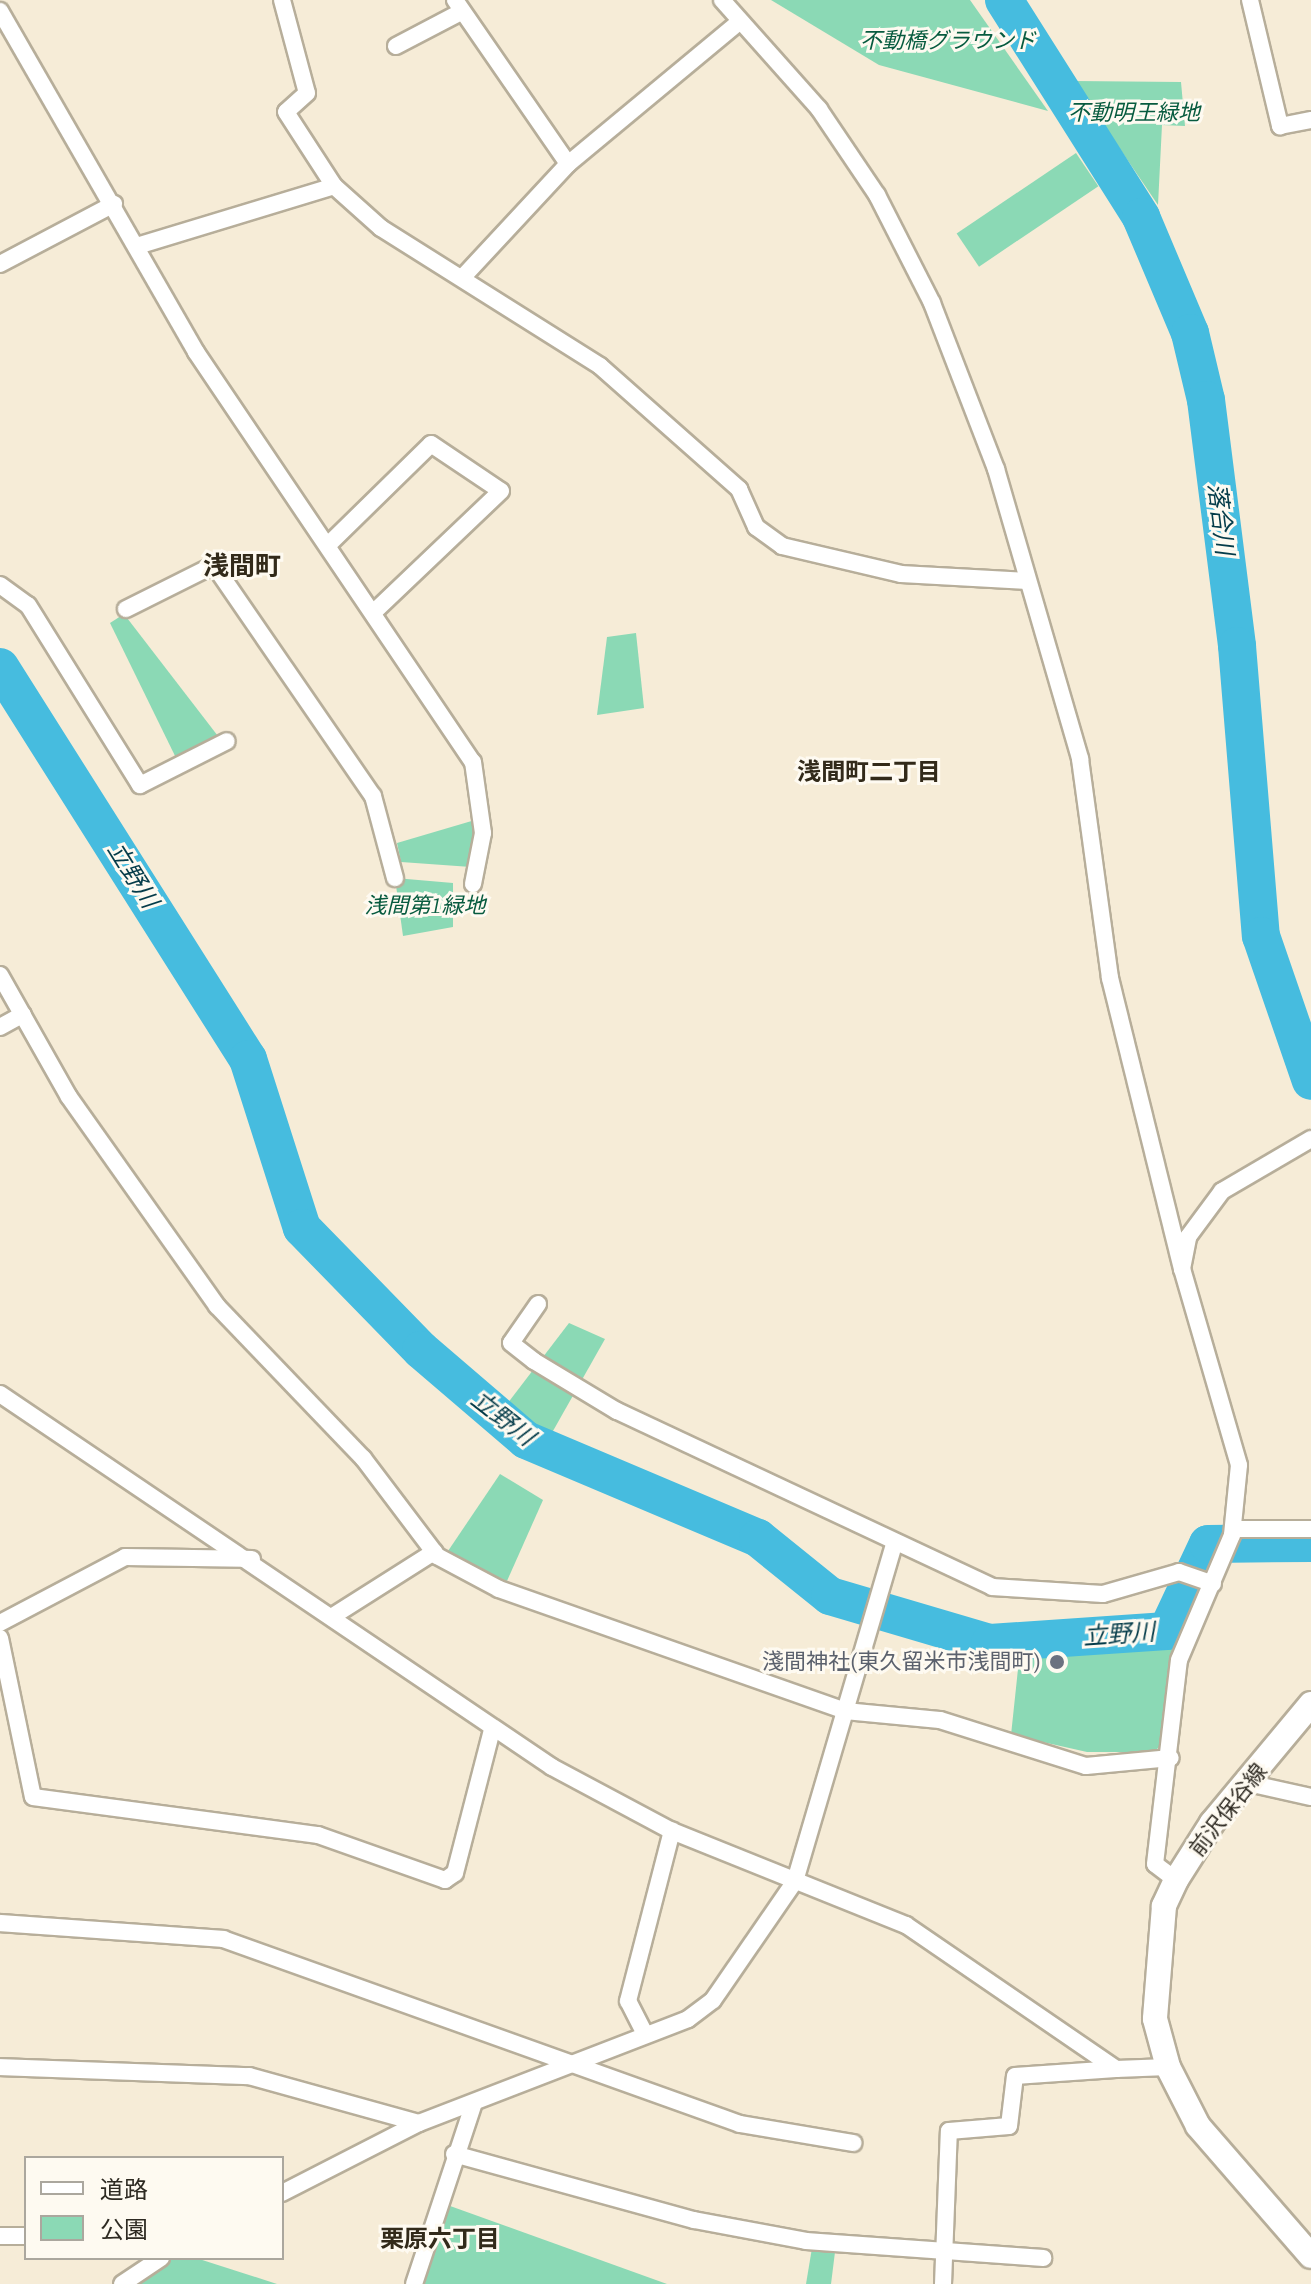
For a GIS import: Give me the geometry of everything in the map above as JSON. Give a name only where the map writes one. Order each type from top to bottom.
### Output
[{"type":"main road","name":"前沢保谷線","points":[[1311,1704],[1176,1880],[1164,1906],[1157,1963],[1155,2019],[1168,2067],[1198,2126],[1311,2256]]},
{"type":"street","points":[[282,0],[307,93],[286,112],[334,186],[381,228],[600,366],[739,489],[756,527],[782,546],[901,574],[1028,581]]},
{"type":"street","points":[[722,0],[819,109],[877,195],[943,332],[996,469],[1080,759],[1089,866],[1110,978],[1182,1269],[1233,1434],[1233,1532],[1223,1564],[1207,1581],[1179,1660],[1171,1758],[1155,1864],[1176,1880]]},
{"type":"street","points":[[1250,0],[1280,126],[1311,120]]},
{"type":"street","points":[[396,46],[458,6],[568,164]]},
{"type":"street","points":[[0,11],[114,204],[196,352],[375,611],[473,762],[483,833],[473,884]]},
{"type":"street","points":[[462,278],[568,164],[739,22]]},
{"type":"street","points":[[137,246],[334,186]]},
{"type":"street","points":[[0,264],[114,204]]},
{"type":"street","points":[[328,545],[431,444],[501,491],[375,611]]},
{"type":"street","points":[[126,609],[214,565],[373,796],[395,878]]},
{"type":"street","points":[[0,585],[28,605],[140,785],[227,741]]},
{"type":"street","points":[[0,975],[69,1097],[217,1306],[363,1458],[434,1552],[499,1589],[845,1711],[940,1720],[1086,1766],[1171,1758]]},
{"type":"street","points":[[0,1027],[23,1014]]},
{"type":"street","points":[[1182,1269],[1188,1237],[1222,1191],[1304,1142]]},
{"type":"street","points":[[538,1304],[511,1343],[534,1361],[617,1411],[894,1544],[1012,1593],[1103,1594],[1179,1572],[1207,1581]]},
{"type":"street","points":[[0,1394],[254,1559],[492,1730],[672,1831],[906,1925],[964,1959],[1116,2069]]},
{"type":"street","points":[[1233,1532],[1311,1529]]},
{"type":"street","points":[[284,2192],[419,2123],[688,2019],[713,2000],[795,1881],[868,1621],[894,1544]]},
{"type":"street","points":[[333,1616],[434,1552]]},
{"type":"street","points":[[0,1623],[125,1557],[254,1559]]},
{"type":"street","points":[[0,1638],[33,1797],[318,1835],[445,1880],[455,1873],[492,1730]]},
{"type":"street","points":[[1248,1783],[1311,1797]]},
{"type":"street","points":[[645,2034],[628,2001],[672,1831]]},
{"type":"street","points":[[0,1923],[223,1939],[565,2064],[740,2124],[853,2143]]},
{"type":"street","points":[[0,2067],[249,2076],[419,2123]]},
{"type":"street","points":[[943,2284],[947,2253],[949,2131],[1009,2126],[1015,2076],[1168,2067]]},
{"type":"street","points":[[414,2284],[454,2154],[474,2103]]},
{"type":"street","points":[[454,2154],[694,2220],[806,2241],[1043,2258]]},
{"type":"street","points":[[0,2236],[24,2236]]},
{"type":"street","points":[[122,2284],[158,2260]]},
{"type":"green space","name":"不動橋グラウンド","points":[[771,0],[970,0],[1048,111],[879,65]]},
{"type":"green space","name":"不動明王緑地","points":[[1074,81],[1181,82],[1185,126],[1162,125],[1158,205]]},
{"type":"green space","points":[[1076,153],[1098,186],[979,267],[957,234]]},
{"type":"green space","points":[[124,614],[221,740],[178,762],[110,623]]},
{"type":"green space","points":[[636,633],[644,708],[597,715],[607,637]]},
{"type":"green space","points":[[475,820],[471,867],[401,862],[397,843]]},
{"type":"green space","name":"浅間第1緑地","points":[[395,878],[453,883],[453,927],[403,936]]},
{"type":"green space","points":[[569,1323],[605,1339],[549,1438],[504,1408]]},
{"type":"green space","points":[[500,1474],[543,1500],[507,1581],[446,1554]]},
{"type":"green space","points":[[1180,1636],[1166,1687],[1163,1743],[1154,1752],[1087,1752],[1011,1735],[1020,1650]]},
{"type":"green space","points":[[439,2202],[667,2284],[414,2284]]},
{"type":"green space","points":[[813,2242],[836,2244],[831,2284],[806,2284]]},
{"type":"green space","points":[[158,2260],[202,2260],[277,2284],[122,2284]]},
{"type":"waterway","name":"落合川","points":[[1004,0],[1141,217],[1190,333],[1206,400],[1237,646],[1261,936],[1311,1081]]},
{"type":"waterway","name":"立野川","points":[[0,667],[248,1059],[302,1228],[421,1350],[526,1440],[758,1538],[830,1596],[990,1643],[1167,1631],[1208,1544],[1311,1543]]},
{"type":"place","name":"淺間神社(東久留米市浅間町)","points":[[1057,1662]]},
{"type":"district","name":"浅間町","points":[[242,567]]},
{"type":"district","name":"浅間町二丁目","points":[[869,772]]},
{"type":"district","name":"栗原六丁目","points":[[440,2239]]}]
